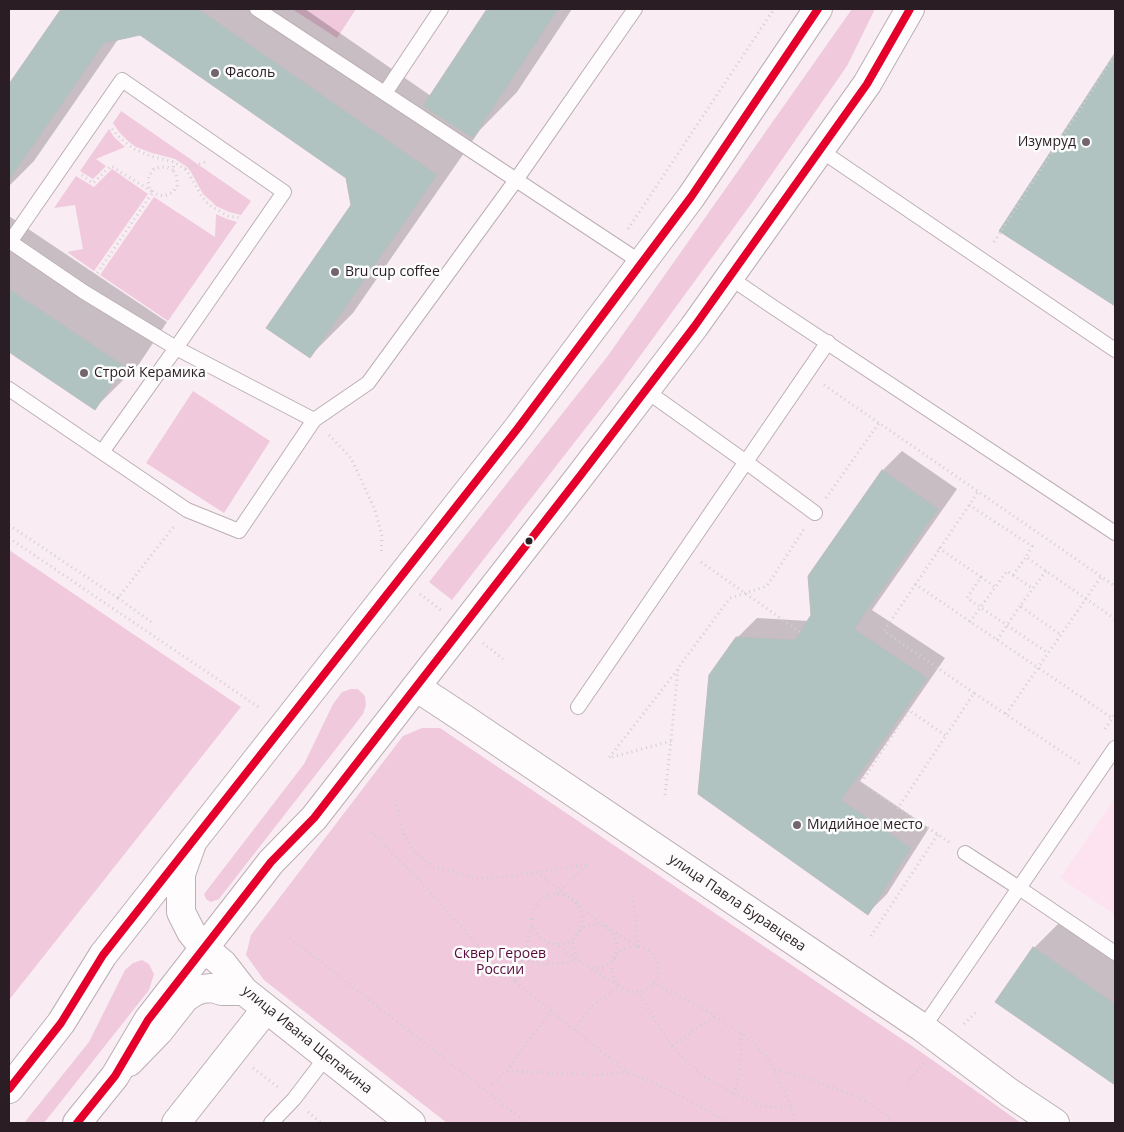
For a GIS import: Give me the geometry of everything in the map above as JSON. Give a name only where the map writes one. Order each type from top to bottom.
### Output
[{"type":"main road","points":[[9,1089],[61,1023],[103,955],[512,436],[691,197],[818,9]]},
{"type":"main road","points":[[115,1076],[148,1020],[271,862],[314,818],[694,327],[867,84],[910,9]]},
{"type":"main road","name":"улица Павла Буравцева","points":[[416,687],[923,1028],[1010,1093],[1055,1123]]},
{"type":"main road","name":"улица Ивана Щепакина","points":[[193,842],[181,874],[181,912],[191,932],[204,948],[222,964],[244,992],[411,1123]]},
{"type":"main road","points":[[77,1123],[115,1076],[159,1031],[185,998],[202,989],[212,988],[244,992]]},
{"type":"main road","points":[[176,1123],[266,1009]]},
{"type":"lane","points":[[257,9],[642,262]]},
{"type":"lane","points":[[385,93],[441,9]]},
{"type":"lane","points":[[9,389],[187,510],[239,531],[314,420],[368,384],[516,180],[628,11]]},
{"type":"lane","points":[[102,452],[176,348],[284,192],[122,80],[9,241],[84,292],[176,348],[314,420]]},
{"type":"lane","points":[[820,150],[1115,350]]},
{"type":"lane","points":[[729,277],[1115,533]]},
{"type":"lane","points":[[578,707],[828,342]]},
{"type":"lane","points":[[645,390],[815,513]]},
{"type":"lane","points":[[923,1028],[1115,748]]},
{"type":"lane","points":[[965,853],[1115,953]]},
{"type":"lane","points":[[270,1123],[294,1099],[326,1057]]},
{"type":"path","points":[[617,246],[774,9]]},
{"type":"path","points":[[994,242],[1115,55]]},
{"type":"path","points":[[102,108],[116,135],[142,154],[174,162],[185,169],[200,195],[214,209],[228,216],[238,218],[252,218],[270,213]]},
{"type":"path","points":[[173,170],[174,162]]},
{"type":"path","points":[[64,164],[94,183],[111,166],[153,192],[158,195],[164,196],[174,191],[177,186],[178,180],[173,170],[167,167],[154,169],[148,180],[149,187],[153,192]]},
{"type":"path","points":[[84,292],[153,192]]},
{"type":"path","points":[[807,373],[1115,586]]},
{"type":"path","points":[[314,420],[351,458],[375,510],[382,536],[381,554]]},
{"type":"path","points":[[671,742],[609,758],[730,598],[767,586],[815,513],[879,423]]},
{"type":"path","points":[[978,492],[884,631],[1097,775]]},
{"type":"path","points":[[969,504],[1032,546],[1012,575]]},
{"type":"path","points":[[118,598],[187,510]]},
{"type":"path","points":[[9,525],[154,624]]},
{"type":"path","points":[[9,538],[260,708]]},
{"type":"path","points":[[377,560],[387,546]]},
{"type":"path","points":[[939,548],[995,587]]},
{"type":"path","points":[[685,551],[800,632]]},
{"type":"path","points":[[1026,557],[1115,619]]},
{"type":"path","points":[[970,622],[1007,571],[1033,589]]},
{"type":"path","points":[[997,640],[1046,571]]},
{"type":"path","points":[[981,577],[967,598],[1048,653]]},
{"type":"path","points":[[1006,714],[1101,577]]},
{"type":"path","points":[[915,584],[1112,718]]},
{"type":"path","points":[[1020,606],[1061,635]]},
{"type":"path","points":[[665,796],[678,668]]},
{"type":"path","points":[[898,808],[974,693]]},
{"type":"path","points":[[946,736],[909,710],[861,783],[965,853]]},
{"type":"path","points":[[395,800],[404,835],[413,850],[433,866],[478,878],[504,877],[588,864],[556,894]]},
{"type":"path","points":[[371,832],[515,982],[627,1072],[657,1084],[729,1123]]},
{"type":"path","points":[[871,936],[938,834]]},
{"type":"path","points":[[537,872],[614,935],[618,945],[612,964],[612,972],[614,979],[619,985]]},
{"type":"path","points":[[555,944],[563,943],[570,939],[577,934],[585,926],[596,924],[606,927],[647,950],[654,956],[657,964],[657,974],[653,983],[646,989],[627,990],[587,966],[555,944],[539,936],[534,929],[533,912],[537,904],[546,896],[556,894],[567,896],[576,903],[581,912],[582,924],[577,934],[573,943],[577,959]]},
{"type":"path","points":[[633,896],[638,946]]},
{"type":"path","points":[[515,982],[533,923]]},
{"type":"path","points":[[290,938],[527,1123]]},
{"type":"path","points":[[587,966],[603,967],[621,950],[629,946],[638,946]]},
{"type":"path","points":[[523,953],[524,960],[543,964],[567,963],[577,959]]},
{"type":"path","points":[[653,983],[709,1012],[747,1037],[767,1057],[791,1106],[795,1123]]},
{"type":"path","points":[[575,1030],[589,1008],[610,994],[619,985]]},
{"type":"path","points":[[636,991],[672,1046],[701,1075],[734,1094],[763,1107],[791,1106]]},
{"type":"path","points":[[960,1028],[978,1010]]},
{"type":"path","points":[[492,1084],[507,1071],[552,1011]]},
{"type":"path","points":[[672,1046],[715,1016]]},
{"type":"path","points":[[734,1094],[741,1066],[741,1033]]},
{"type":"path","points":[[906,1083],[927,1059]]},
{"type":"path","points":[[250,1066],[281,1089]]},
{"type":"path","points":[[774,1070],[804,1077],[858,1097],[882,1112],[894,1123]]},
{"type":"path","points":[[507,1071],[599,1074],[627,1072]]},
{"type":"path","points":[[302,1106],[321,1123]]},
{"type":"shaded area","points":[[1115,798],[1115,915],[1060,878]]},
{"type":"green space","points":[[292,9],[356,9],[337,38]]},
{"type":"green space","points":[[852,9],[875,9],[847,66],[751,204],[616,389],[452,600],[429,582],[607,357]]},
{"type":"green space","points":[[121,111],[251,201],[241,215],[216,206],[203,194],[187,167],[175,159],[152,153],[129,142],[113,123]]},
{"type":"green space","points":[[109,129],[114,137],[125,147],[96,159],[106,166],[93,179],[80,171]]},
{"type":"green space","points":[[112,169],[148,194],[94,271],[67,252],[83,249],[75,205],[54,208],[76,176],[94,187]]},
{"type":"green space","points":[[154,197],[215,237],[216,214],[237,222],[168,321],[100,275]]},
{"type":"green space","points":[[193,391],[270,441],[224,513],[146,463]]},
{"type":"green space","points":[[9,550],[241,707],[9,1000]]},
{"type":"green space","points":[[358,689],[365,696],[366,705],[363,714],[219,899],[211,902],[206,899],[204,894],[304,764],[333,704],[342,692]]},
{"type":"green space","name":"Сквер Героев России","points":[[422,728],[440,728],[921,1052],[1021,1123],[447,1123],[264,980],[246,955],[251,935],[403,736]]},
{"type":"green space","points":[[142,960],[149,964],[154,974],[149,990],[44,1123],[24,1123],[89,1042],[125,970],[133,963]]},
{"type":"building","points":[[61,9],[198,9],[437,175],[310,358],[266,328],[351,205],[346,178],[140,35],[104,43],[9,180],[9,84]]},
{"type":"building","points":[[487,9],[558,9],[473,138],[423,106]]},
{"type":"building","name":"Изумруд","points":[[1115,53],[1115,306],[999,231]]},
{"type":"building","points":[[9,289],[124,366],[95,410],[9,352]]},
{"type":"building","points":[[882,470],[938,509],[854,629],[927,678],[841,800],[911,848],[868,915],[698,794],[709,675],[736,637],[795,640],[811,615],[808,576]]},
{"type":"building","points":[[1033,947],[1115,1004],[1115,1085],[995,1002]]},
{"type":"transit line","points":[[9,1089],[61,1023],[103,955],[518,428],[691,197],[818,9]]},
{"type":"transit line","points":[[77,1123],[115,1076],[148,1020],[271,862],[314,818],[694,327],[867,84],[910,9]]},
{"type":"place","name":"Фасоль","points":[[215,73]]},
{"type":"place","name":"Изумруд","points":[[1086,142]]},
{"type":"place","name":"Bru cup coffee","points":[[335,272]]},
{"type":"place","name":"Строй Керамика","points":[[84,373]]},
{"type":"place","name":"Мидийное место","points":[[797,825]]}]
